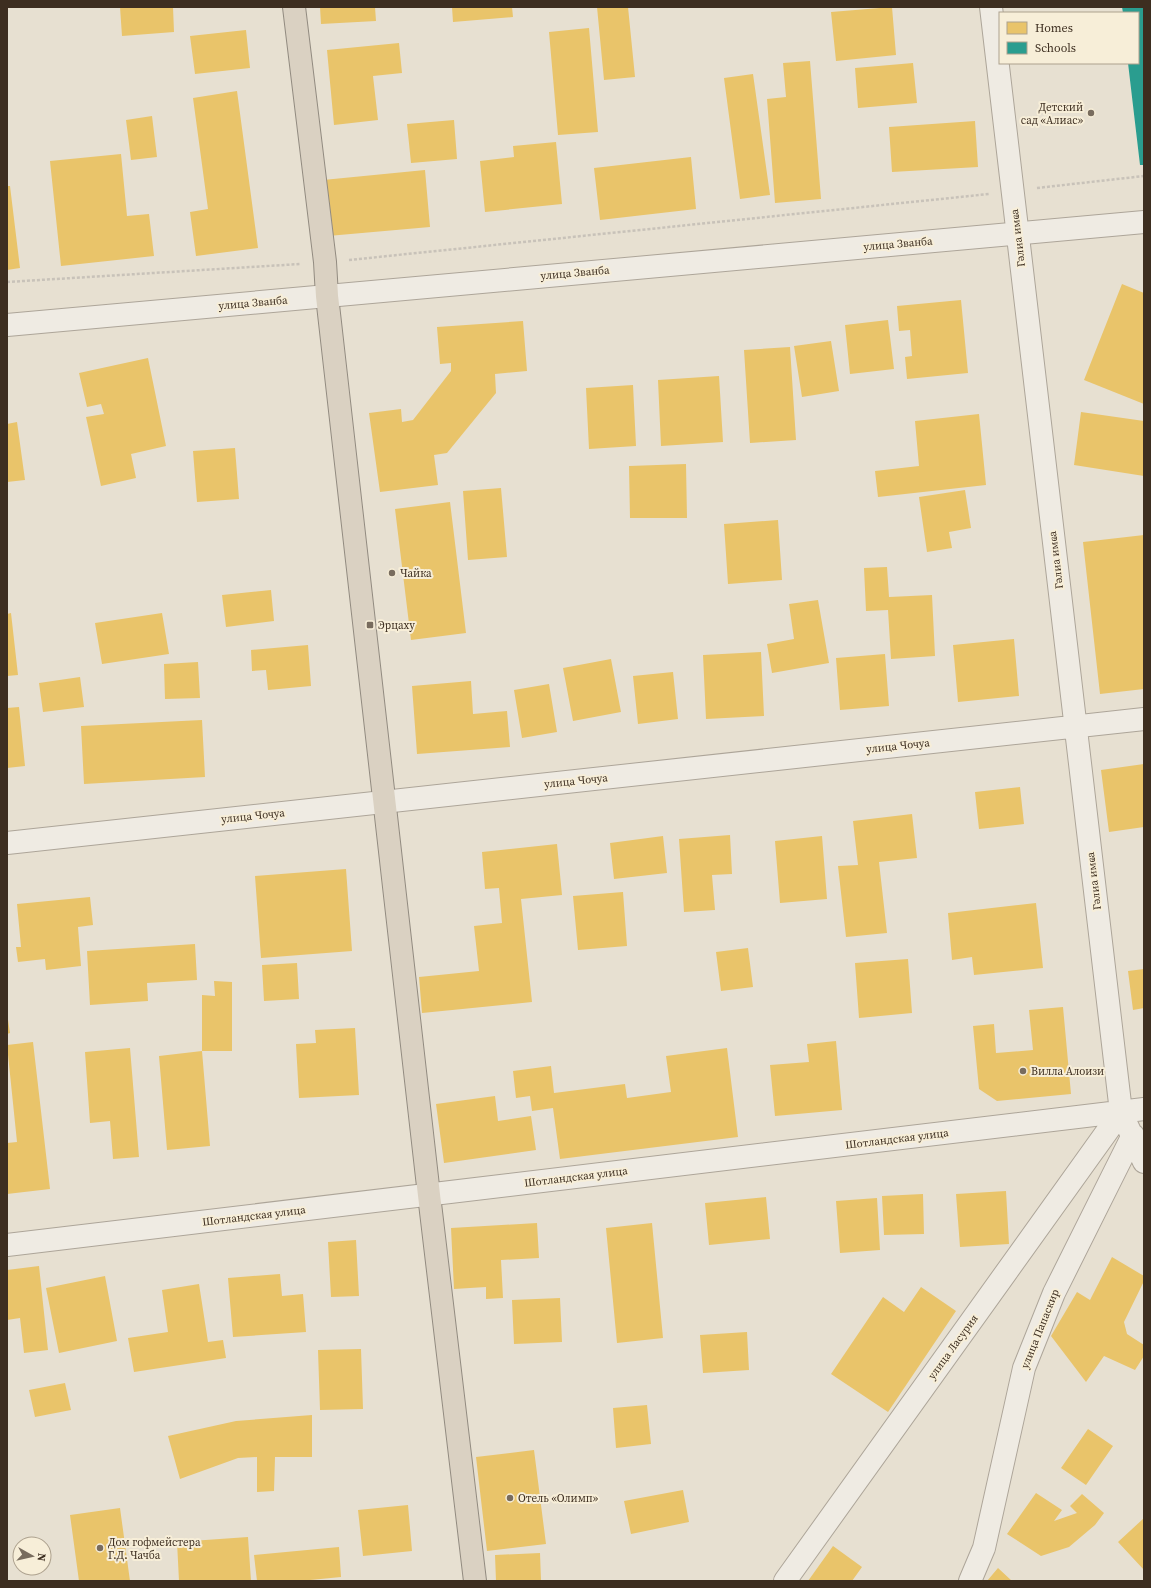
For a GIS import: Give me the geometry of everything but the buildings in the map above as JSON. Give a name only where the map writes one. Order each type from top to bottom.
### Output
[{"type":"highway","points":[[294,7],[325,262],[327,296],[384,802],[475,1581]]},
{"type":"street","name":"Гәлиа имҩа","points":[[990,7],[1121,1112],[1144,1162]]},
{"type":"street","name":"улица Званба","points":[[7,325],[1144,222]]},
{"type":"street","name":"улица Чочуа","points":[[7,843],[1144,719]]},
{"type":"street","name":"Шотландская улица","points":[[7,1245],[1144,1110]]},
{"type":"street","name":"улица Ласурия","points":[[785,1581],[1121,1112]]},
{"type":"street","name":"улица Папаскир","points":[[970,1581],[984,1548],[1024,1368],[1054,1293],[1132,1135]]},
{"type":"path","points":[[7,282],[325,262],[1144,176]]},
{"type":"place","name":"Детский сад «Алиас»","points":[[1091,113]]},
{"type":"place","name":"Чайка","points":[[392,573]]},
{"type":"place","name":"Эрцаху","points":[[370,625]]},
{"type":"place","name":"Вилла Алоизи","points":[[1023,1071]]},
{"type":"place","name":"Отель «Олимп»","points":[[510,1498]]},
{"type":"place","name":"Дом гофмейстера Г.Д. Чачба","points":[[100,1548]]}]
